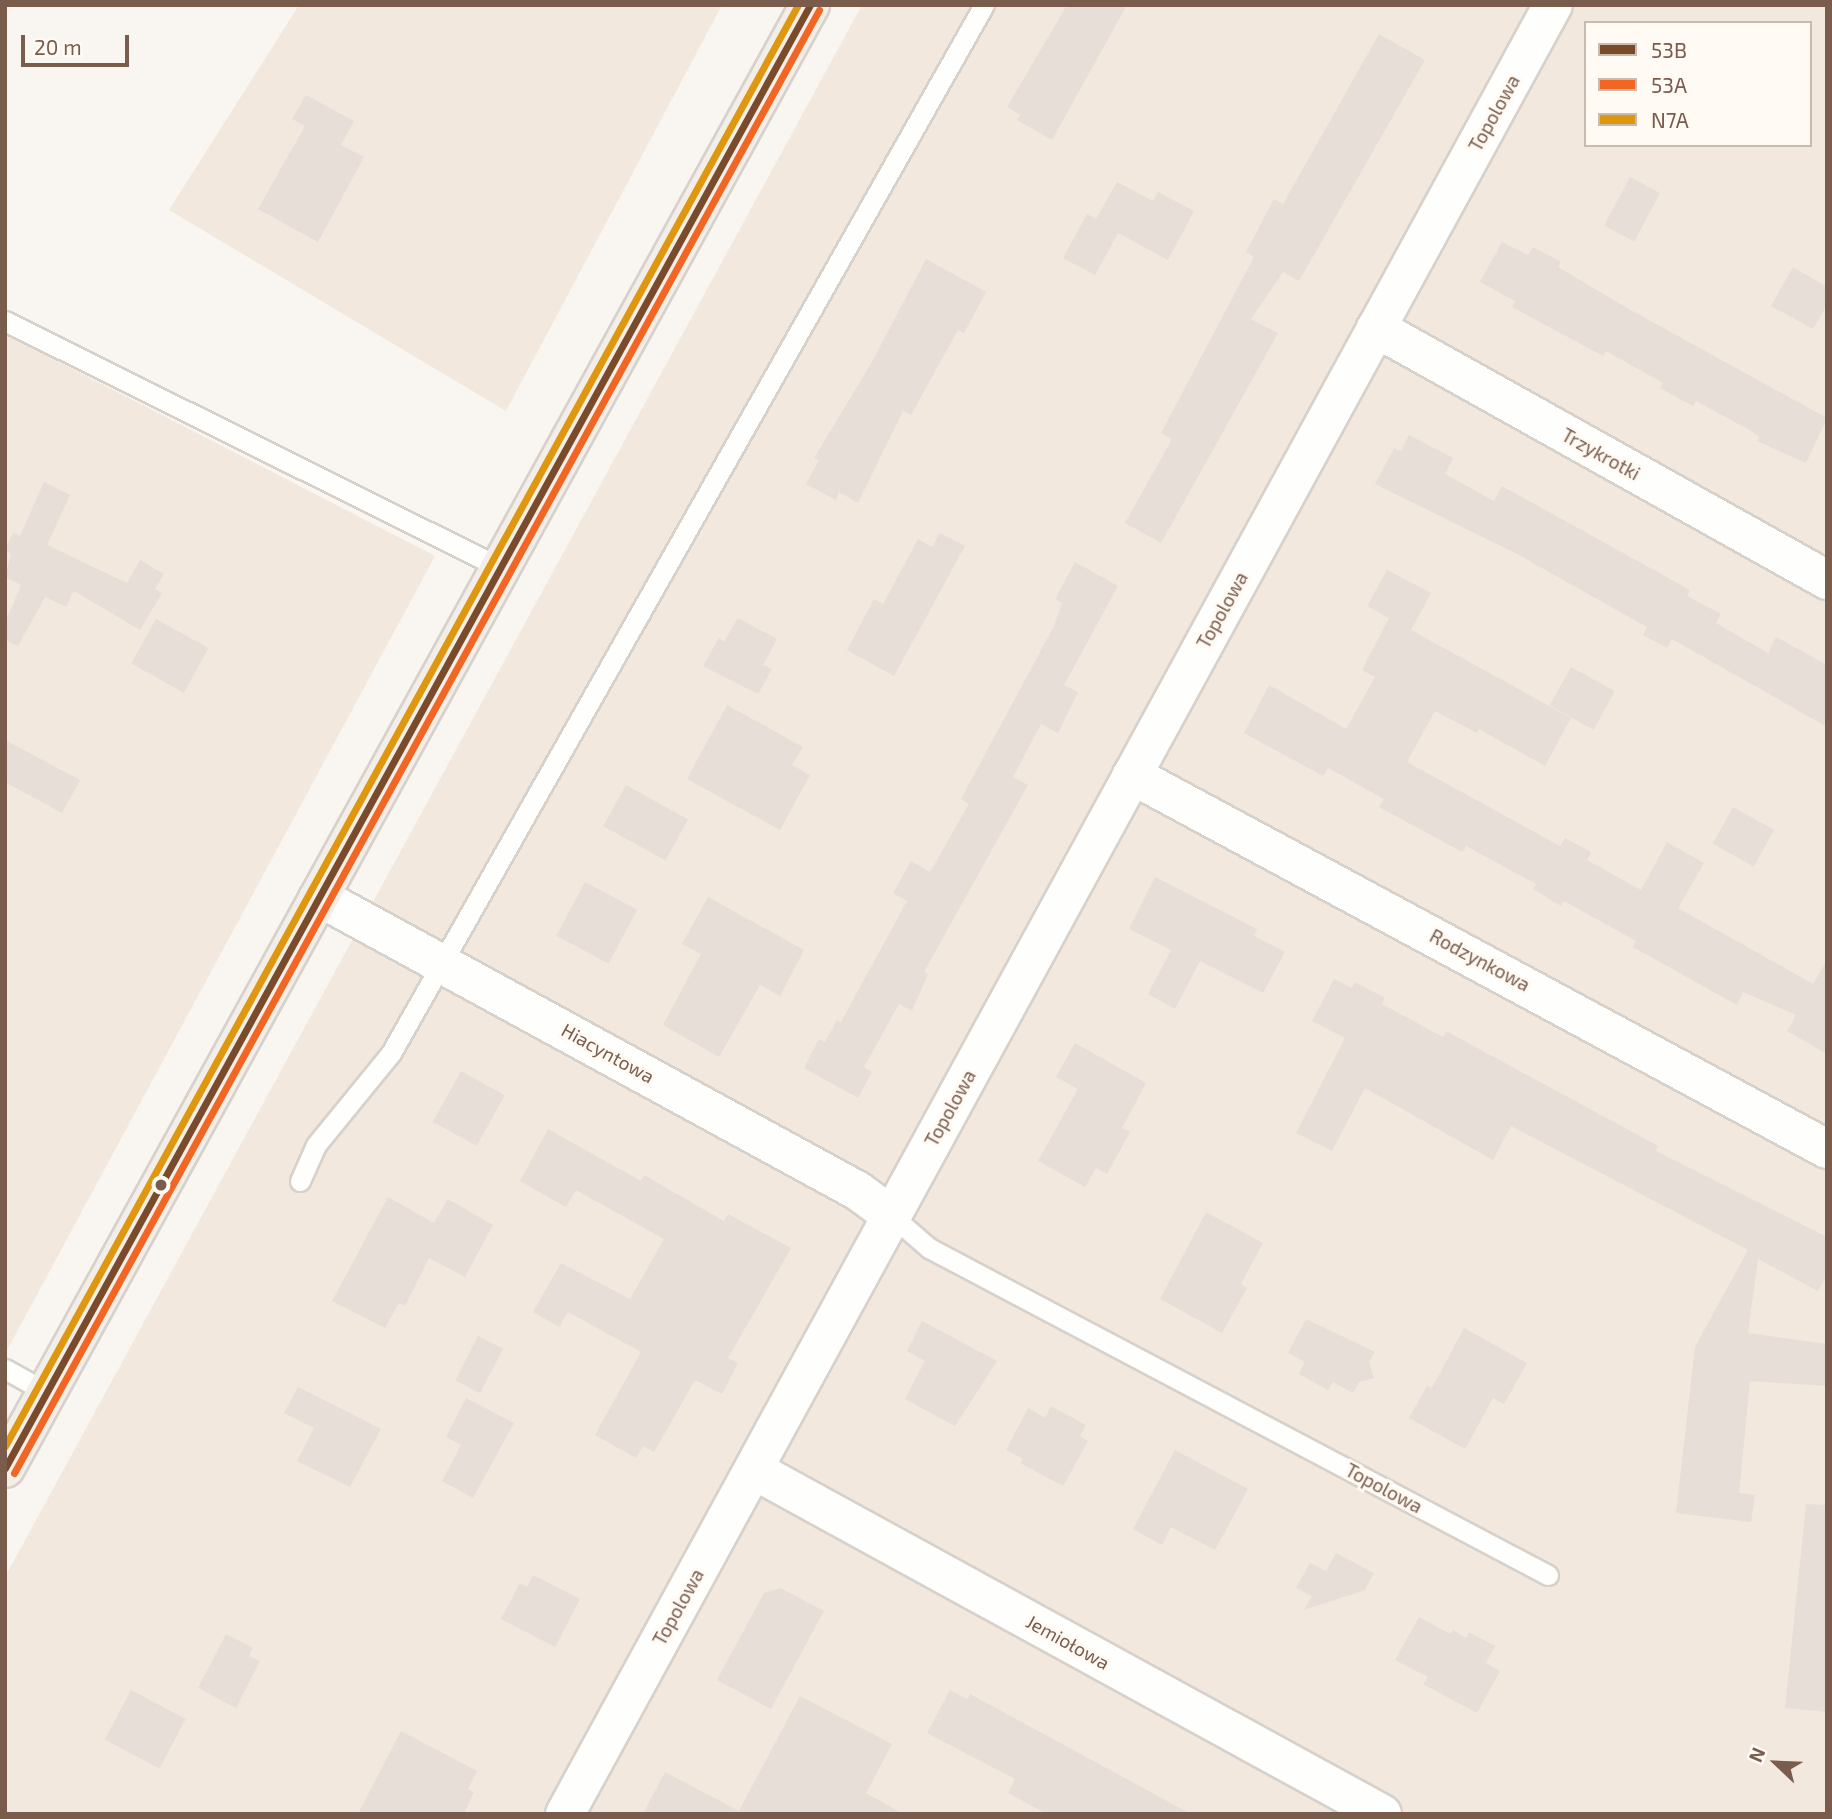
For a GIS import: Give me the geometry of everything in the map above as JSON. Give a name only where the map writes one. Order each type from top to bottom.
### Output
[{"type":"main road","points":[[5,1468],[810,5]]},
{"type":"street","name":"Topolowa","points":[[565,1814],[1553,5]]},
{"type":"street","name":"Trzykrotki","points":[[1376,328],[1827,580]]},
{"type":"street","name":"Rodzynkowa","points":[[1132,775],[1827,1149]]},
{"type":"street","name":"Hiacyntowa","points":[[319,897],[858,1191],[892,1216]]},
{"type":"street","name":"Jemiołowa","points":[[754,1470],[1382,1814]]},
{"type":"lane","points":[[300,1181],[322,1137],[387,1060],[984,5]]},
{"type":"lane","points":[[5,321],[501,568]]},
{"type":"lane","name":"Topolowa","points":[[892,1216],[929,1248],[1548,1574]]},
{"type":"lane","points":[[5,1369],[46,1392]]},
{"type":"shaded area","points":[[299,5],[722,5],[506,411],[169,210]]},
{"type":"shaded area","points":[[862,5],[1827,5],[1827,1814],[5,1814],[5,1577]]},
{"type":"shaded area","points":[[5,334],[435,556],[5,1354]]},
{"type":"building","points":[[1067,5],[1127,5],[1052,140],[1017,120],[1020,115],[1007,107]]},
{"type":"building","points":[[1379,34],[1425,60],[1299,281],[1283,272],[1251,319],[1278,333],[1161,543],[1125,523],[1172,439],[1161,433],[1254,257],[1246,252],[1274,199],[1283,204]]},
{"type":"building","points":[[306,95],[354,121],[341,145],[364,157],[318,242],[258,209],[305,126],[292,119]]},
{"type":"building","points":[[1630,177],[1660,193],[1634,242],[1604,226]]},
{"type":"building","points":[[1117,182],[1153,201],[1158,192],[1194,211],[1168,260],[1118,233],[1095,275],[1063,258],[1087,214],[1096,219]]},
{"type":"building","points":[[1502,242],[1528,255],[1533,247],[1561,262],[1558,267],[1627,308],[1827,418],[1806,463],[1757,441],[1759,437],[1753,432],[1696,401],[1693,406],[1660,388],[1663,383],[1606,351],[1603,356],[1512,307],[1515,301],[1480,282]]},
{"type":"building","points":[[926,259],[986,292],[964,333],[958,330],[911,415],[903,411],[858,503],[839,492],[836,500],[806,484],[819,460],[814,458],[872,362]]},
{"type":"building","points":[[1793,267],[1827,287],[1827,305],[1813,329],[1771,306]]},
{"type":"building","points":[[1409,435],[1453,458],[1445,474],[1494,501],[1502,486],[1690,590],[1687,596],[1721,614],[1716,623],[1768,653],[1776,637],[1827,665],[1827,727],[1672,639],[1667,648],[1643,635],[1647,627],[1517,554],[1375,484],[1394,448],[1401,451]]},
{"type":"building","points":[[44,482],[70,495],[47,545],[127,583],[140,560],[164,574],[155,589],[162,593],[140,630],[74,591],[66,607],[45,597],[18,646],[5,640],[5,623],[21,585],[5,577],[11,554],[5,549],[13,533],[20,536]]},
{"type":"building","points":[[940,533],[965,546],[894,676],[847,650],[874,599],[883,604],[918,539],[932,547]]},
{"type":"building","points":[[1075,562],[1118,586],[1064,685],[1078,692],[1058,733],[1041,724],[1013,777],[1028,785],[924,972],[928,974],[912,1011],[899,1004],[864,1067],[872,1072],[858,1098],[804,1068],[819,1039],[825,1042],[837,1020],[841,1022],[907,901],[893,893],[911,861],[930,872],[969,804],[961,799],[1054,626],[1062,603],[1055,599]]},
{"type":"building","points":[[1387,570],[1431,593],[1411,630],[1571,718],[1545,766],[1479,729],[1477,733],[1435,711],[1407,762],[1560,846],[1565,838],[1591,852],[1587,860],[1641,890],[1667,842],[1704,863],[1678,908],[1813,984],[1827,960],[1827,1054],[1787,1031],[1796,1015],[1743,992],[1737,1005],[1633,947],[1636,941],[1564,901],[1561,906],[1533,889],[1536,884],[1466,846],[1462,852],[1379,807],[1384,799],[1328,768],[1323,776],[1244,733],[1269,685],[1346,729],[1375,677],[1362,670],[1389,618],[1367,606]]},
{"type":"building","points":[[738,618],[777,639],[763,665],[772,669],[758,694],[703,666],[719,638],[724,642]]},
{"type":"building","points":[[156,619],[208,648],[184,693],[131,664]]},
{"type":"building","points":[[1571,667],[1615,691],[1593,730],[1550,705]]},
{"type":"building","points":[[727,705],[803,747],[792,765],[810,775],[780,830],[687,779]]},
{"type":"building","points":[[5,740],[80,780],[62,813],[5,782]]},
{"type":"building","points":[[626,785],[688,819],[665,861],[603,826]]},
{"type":"building","points":[[1733,807],[1774,830],[1754,867],[1713,844]]},
{"type":"building","points":[[1155,877],[1257,929],[1254,936],[1285,952],[1263,993],[1200,961],[1175,1009],[1148,994],[1171,950],[1129,929]]},
{"type":"building","points":[[585,882],[637,910],[608,964],[556,936]]},
{"type":"building","points":[[708,897],[804,950],[780,996],[760,985],[719,1057],[663,1025],[701,954],[682,944]]},
{"type":"building","points":[[1334,979],[1352,988],[1355,982],[1385,998],[1382,1004],[1443,1037],[1446,1031],[1658,1146],[1656,1151],[1827,1237],[1827,1274],[1818,1291],[1758,1259],[1748,1333],[1827,1344],[1827,1386],[1750,1381],[1739,1493],[1755,1495],[1751,1522],[1676,1513],[1695,1347],[1748,1250],[1511,1126],[1493,1160],[1365,1088],[1332,1151],[1296,1133],[1345,1038],[1312,1021]]},
{"type":"building","points":[[1075,1043],[1146,1083],[1122,1128],[1130,1132],[1107,1174],[1096,1168],[1085,1187],[1038,1161],[1078,1089],[1056,1077]]},
{"type":"building","points":[[461,1071],[505,1095],[477,1146],[433,1122]]},
{"type":"building","points":[[548,1129],[641,1181],[644,1175],[724,1221],[728,1214],[791,1248],[728,1358],[738,1363],[722,1394],[695,1380],[654,1452],[643,1446],[636,1458],[595,1435],[641,1352],[568,1312],[559,1327],[533,1312],[561,1263],[630,1299],[664,1239],[576,1190],[566,1207],[520,1181]]},
{"type":"building","points":[[388,1197],[434,1223],[448,1199],[493,1225],[465,1277],[429,1258],[405,1306],[399,1303],[385,1328],[332,1301]]},
{"type":"building","points":[[1206,1212],[1263,1243],[1241,1284],[1247,1288],[1222,1333],[1160,1299]]},
{"type":"building","points":[[1306,1319],[1375,1352],[1369,1362],[1374,1378],[1359,1382],[1353,1393],[1333,1382],[1328,1390],[1299,1374],[1305,1362],[1288,1353]]},
{"type":"building","points":[[922,1321],[997,1361],[955,1426],[905,1399],[925,1361],[907,1351]]},
{"type":"building","points":[[1464,1328],[1527,1363],[1504,1404],[1493,1398],[1465,1449],[1409,1418],[1427,1386],[1432,1388]]},
{"type":"building","points":[[478,1336],[503,1349],[480,1393],[455,1381]]},
{"type":"building","points":[[298,1387],[381,1429],[350,1487],[297,1461],[314,1428],[284,1413]]},
{"type":"building","points":[[466,1398],[514,1423],[473,1498],[442,1481],[461,1445],[446,1437]]},
{"type":"building","points":[[1051,1406],[1086,1425],[1080,1436],[1088,1441],[1063,1486],[1020,1463],[1023,1459],[1006,1450],[1028,1408],[1045,1418]]},
{"type":"building","points":[[1175,1450],[1248,1489],[1215,1550],[1171,1527],[1162,1545],[1133,1529]]},
{"type":"building","points":[[1806,1504],[1827,1505],[1827,1712],[1785,1708]]},
{"type":"building","points":[[1336,1553],[1374,1573],[1365,1590],[1304,1610],[1312,1596],[1296,1588],[1310,1563],[1326,1571]]},
{"type":"building","points":[[533,1575],[580,1599],[555,1647],[501,1619],[520,1583],[527,1587]]},
{"type":"building","points":[[780,1588],[824,1611],[771,1709],[717,1680],[764,1593]]},
{"type":"building","points":[[1419,1617],[1450,1634],[1453,1630],[1466,1638],[1469,1632],[1495,1646],[1486,1663],[1500,1671],[1477,1713],[1423,1684],[1428,1677],[1395,1660]]},
{"type":"building","points":[[226,1634],[253,1648],[249,1656],[260,1661],[236,1708],[198,1688]]},
{"type":"building","points":[[131,1690],[186,1719],[159,1769],[105,1739]]},
{"type":"building","points":[[950,1690],[967,1699],[970,1694],[1191,1814],[1047,1814],[1008,1793],[1015,1779],[927,1733]]},
{"type":"building","points":[[800,1696],[892,1744],[866,1793],[903,1814],[643,1814],[665,1772],[739,1811]]},
{"type":"building","points":[[401,1731],[477,1771],[468,1789],[474,1792],[464,1814],[358,1814]]},
{"type":"transit line","name":"N7A","points":[[5,1446],[798,5]]},
{"type":"transit line","name":"53B","points":[[5,1468],[810,5]]},
{"type":"transit line","name":"53A","points":[[14,1473],[819,10]]}]
